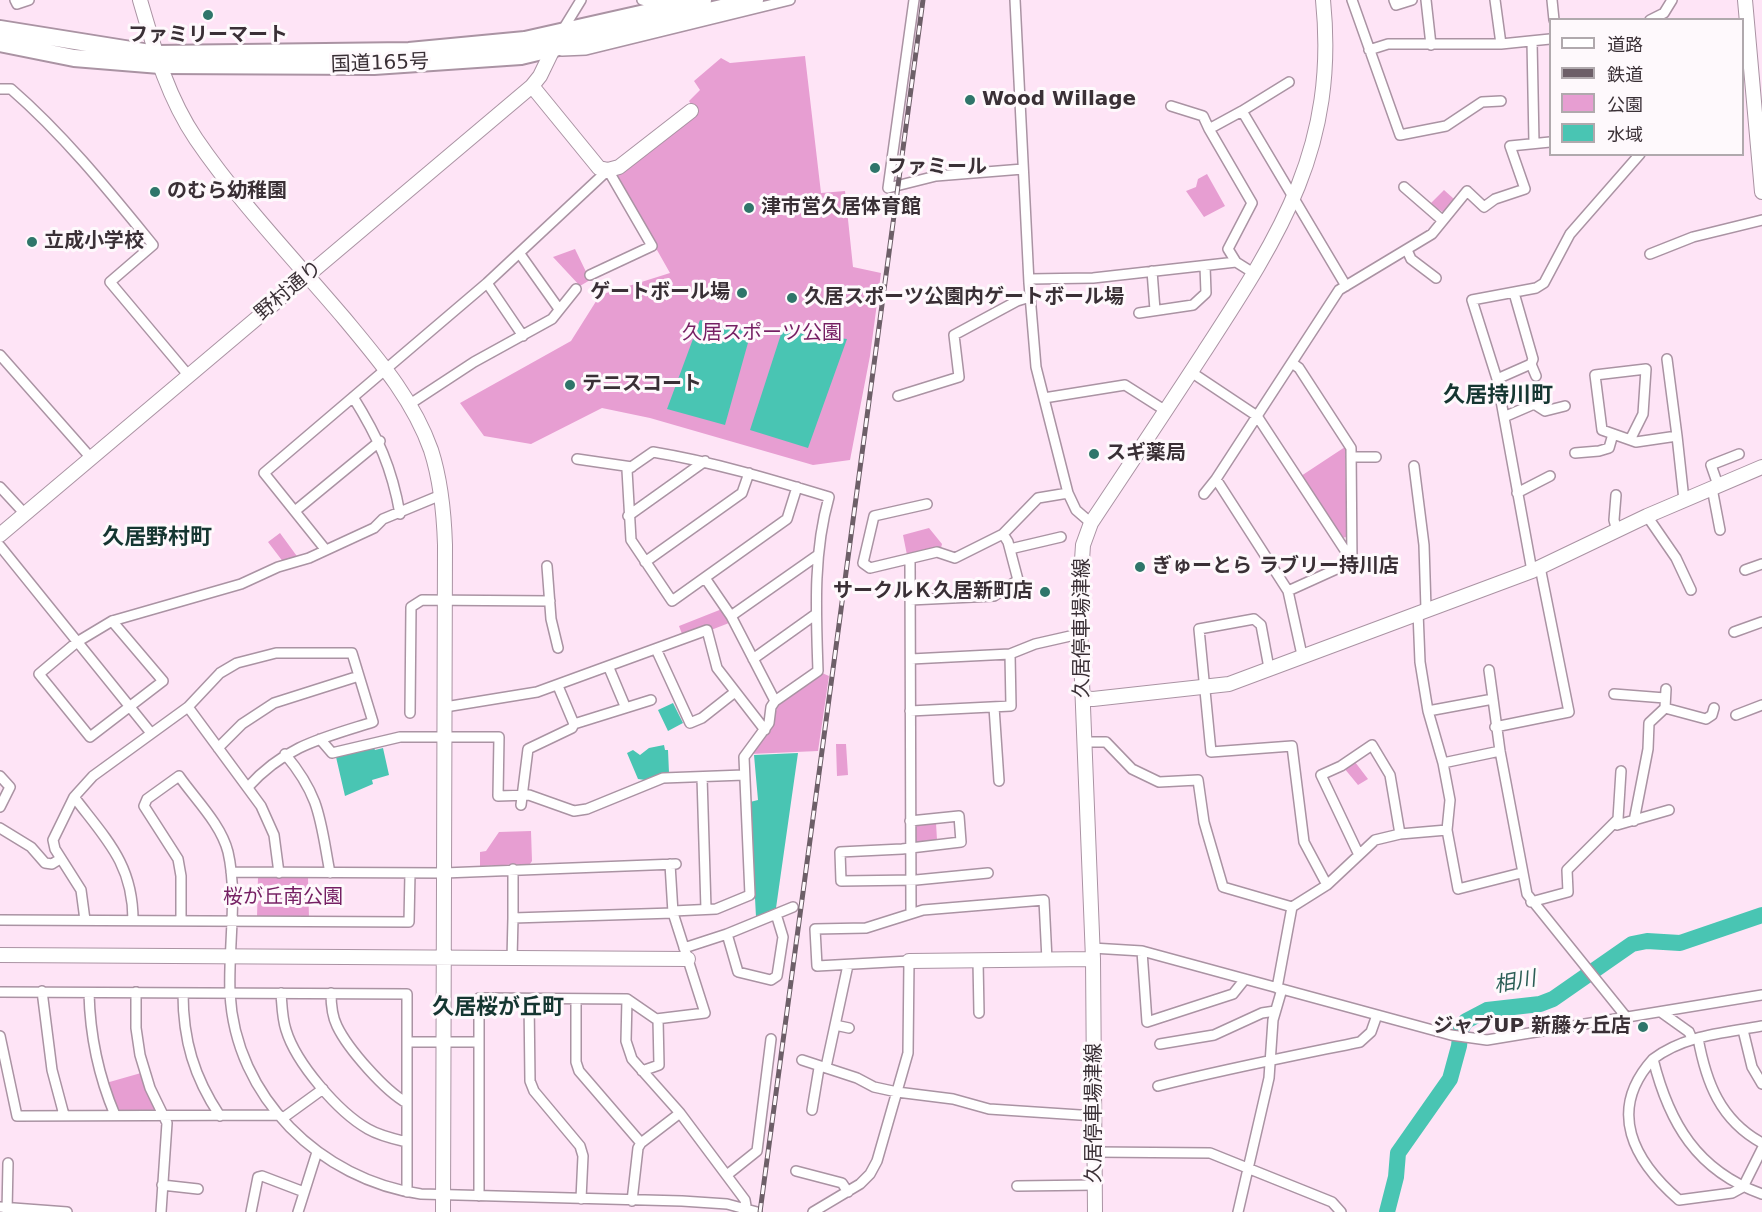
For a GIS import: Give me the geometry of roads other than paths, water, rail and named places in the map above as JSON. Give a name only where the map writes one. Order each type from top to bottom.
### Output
[{"type":"highway","name":"国道165号","points":[[688,10],[702,0]]},
{"type":"highway","name":"国道165号","points":[[0,43],[74,58],[158,60],[410,51],[558,40],[688,10],[755,0]]},
{"type":"highway","name":"国道165号","points":[[0,29],[158,60]]},
{"type":"street","points":[[15,0],[17,4],[29,0]]},
{"type":"street","points":[[140,0],[158,60],[182,115],[201,145],[387,368],[410,404],[431,451],[441,495],[445,545],[443,1212]]},
{"type":"street","points":[[581,0],[558,40],[565,53],[790,0]]},
{"type":"street","points":[[642,0],[652,3],[665,0]]},
{"type":"street","points":[[914,0],[888,188],[936,176],[1023,169]]},
{"type":"street","points":[[1015,0],[1030,297],[1036,367],[1068,493],[1076,510],[1091,523]]},
{"type":"street","name":"久居停車場津線","points":[[1095,1212],[1092,953],[1079,634],[1080,566],[1083,545],[1091,523],[1255,274],[1294,199],[1305,171],[1321,104],[1325,35],[1323,0]]},
{"type":"street","points":[[1352,0],[1400,135],[1446,126],[1482,102],[1501,101]]},
{"type":"street","points":[[1394,0],[1396,5],[1412,0]]},
{"type":"street","points":[[1426,0],[1431,45]]},
{"type":"street","points":[[1495,0],[1501,45]]},
{"type":"street","points":[[1552,0],[1554,18]]},
{"type":"street","points":[[1654,18],[1664,13],[1672,0]]},
{"type":"street","points":[[1745,0],[1762,192]]},
{"type":"street","points":[[1369,50],[1388,44],[1501,45],[1549,39]]},
{"type":"street","name":"野村通り","points":[[0,535],[532,86],[558,40]]},
{"type":"street","points":[[1532,41],[1534,143]]},
{"type":"street","points":[[1209,129],[1288,82]]},
{"type":"street","points":[[532,86],[599,168],[608,170],[619,167],[691,111]]},
{"type":"street","points":[[0,89],[11,89],[33,108],[98,178],[153,245],[110,282],[189,376]]},
{"type":"street","points":[[1171,106],[1203,116],[1252,204],[1228,249],[1236,262],[1255,274]]},
{"type":"street","points":[[1242,111],[1346,286]]},
{"type":"street","points":[[1204,494],[1293,363],[1339,290],[1432,234],[1467,191],[1485,207],[1495,199],[1525,189],[1510,146],[1549,142]]},
{"type":"street","points":[[1495,727],[1569,712],[1517,493],[1497,379],[1472,300],[1536,288],[1544,283],[1570,234],[1638,156]]},
{"type":"street","points":[[324,549],[264,473],[520,254],[608,170]]},
{"type":"street","points":[[590,275],[652,246],[608,170]]},
{"type":"street","points":[[1404,187],[1442,220]]},
{"type":"street","points":[[1650,254],[1700,235],[1762,220]]},
{"type":"street","points":[[1407,250],[1412,259],[1436,278]]},
{"type":"street","points":[[520,254],[559,309]]},
{"type":"street","points":[[1030,279],[1093,278],[1236,262]]},
{"type":"street","points":[[1139,313],[1184,307],[1200,299],[1206,293],[1205,266]]},
{"type":"street","points":[[1152,271],[1155,310]]},
{"type":"street","points":[[487,283],[523,336]]},
{"type":"street","points":[[410,404],[474,362],[552,318],[576,289]]},
{"type":"street","points":[[1514,293],[1536,376]]},
{"type":"street","points":[[898,396],[959,377],[954,335],[1017,301],[1030,297]]},
{"type":"street","points":[[0,355],[91,459]]},
{"type":"street","points":[[1667,358],[1684,500]]},
{"type":"street","points":[[1293,363],[1299,368],[1351,448],[1352,562]]},
{"type":"street","points":[[1497,379],[1531,364]]},
{"type":"street","points":[[1630,440],[1643,414],[1646,369],[1595,375],[1602,430],[1630,440],[1677,436]]},
{"type":"street","points":[[1191,372],[1257,416],[1352,562]]},
{"type":"street","points":[[1044,398],[1125,385],[1166,411]]},
{"type":"street","points":[[353,397],[380,441],[395,480],[400,514]]},
{"type":"street","points":[[1504,417],[1534,404],[1545,411],[1565,406]]},
{"type":"street","points":[[1575,453],[1609,448],[1613,434]]},
{"type":"street","points":[[295,512],[380,441]]},
{"type":"street","points":[[513,918],[716,909],[750,896],[744,753],[765,730],[775,700],[818,671],[816,614],[818,555],[821,524],[829,496],[705,461],[653,452],[627,470],[631,540],[672,601],[787,519],[797,487]]},
{"type":"street","points":[[1720,530],[1711,465],[1739,454]]},
{"type":"street","points":[[1351,457],[1377,457]]},
{"type":"street","points":[[577,459],[632,467]]},
{"type":"street","points":[[628,516],[705,461]]},
{"type":"street","points":[[1414,466],[1424,545],[1420,662],[1428,711],[1443,763],[1450,800],[1447,830],[1458,889],[1521,873]]},
{"type":"street","points":[[1083,698],[1093,699],[1229,684],[1536,569],[1647,516],[1762,467]]},
{"type":"street","points":[[645,562],[742,493],[749,473]]},
{"type":"street","points":[[1517,493],[1550,476]]},
{"type":"street","points":[[1216,479],[1288,591],[1302,655]]},
{"type":"street","points":[[0,487],[25,514]]},
{"type":"street","points":[[927,504],[874,516],[863,563],[870,568],[937,552],[955,558],[1003,534],[1038,498],[1068,493]]},
{"type":"street","points":[[112,621],[163,681],[90,737],[39,674],[74,638],[91,633],[112,621],[241,584],[309,558],[324,549],[374,528],[384,519],[441,495]]},
{"type":"street","points":[[1616,495],[1614,520],[1617,531]]},
{"type":"street","points":[[1647,516],[1676,558],[1691,590]]},
{"type":"street","points":[[910,600],[994,596],[1018,580],[1010,549],[1003,534]]},
{"type":"street","points":[[1010,549],[1061,537]]},
{"type":"street","points":[[0,546],[151,733]]},
{"type":"street","points":[[731,616],[818,555]]},
{"type":"street","points":[[910,559],[911,913]]},
{"type":"street","points":[[1288,591],[1352,562]]},
{"type":"street","points":[[1745,570],[1762,564]]},
{"type":"street","points":[[547,566],[551,619],[558,648]]},
{"type":"street","points":[[705,578],[731,616],[775,700]]},
{"type":"street","points":[[410,713],[411,607],[422,600],[550,601]]},
{"type":"street","points":[[753,659],[816,614]]},
{"type":"street","points":[[1269,668],[1262,625],[1254,619],[1199,629],[1211,752],[1292,746],[1304,842],[1327,885]]},
{"type":"street","points":[[1734,632],[1762,622]]},
{"type":"street","points":[[445,707],[537,692],[558,686],[707,630],[717,668],[765,730]]},
{"type":"street","points":[[911,659],[1010,654],[1035,644],[1079,634]]},
{"type":"street","points":[[656,649],[690,723],[702,718],[735,692]]},
{"type":"street","points":[[85,920],[81,890],[60,859],[55,849],[53,836],[74,797],[93,776],[188,707],[227,668],[258,656],[276,653],[352,653],[373,722],[320,738],[285,754],[267,766],[248,788]]},
{"type":"street","points":[[910,711],[1011,706],[1010,654]]},
{"type":"street","points":[[609,668],[625,706]]},
{"type":"street","points":[[1489,670],[1495,727],[1521,873],[1531,902],[1627,1018]]},
{"type":"street","points":[[218,748],[242,724],[274,703],[359,676]]},
{"type":"street","points":[[558,686],[574,724]]},
{"type":"street","points":[[1614,694],[1666,698],[1706,719],[1712,715],[1714,708]]},
{"type":"street","points":[[1634,821],[1648,749],[1649,723],[1666,698]]},
{"type":"street","points":[[1428,711],[1493,699]]},
{"type":"street","points":[[521,800],[528,749],[572,728],[574,724],[625,706],[635,706],[651,700]]},
{"type":"street","points":[[1736,715],[1762,705]]},
{"type":"street","points":[[188,707],[261,806],[274,836],[279,873]]},
{"type":"street","points":[[994,707],[999,781]]},
{"type":"street","points":[[320,738],[332,753],[400,737],[499,737],[498,796],[521,800],[529,795],[574,811],[581,811],[656,780],[744,775]]},
{"type":"street","points":[[1084,742],[1106,742],[1132,769],[1159,782],[1198,780],[1204,822],[1223,887],[1292,907],[1327,885],[1375,840],[1400,834],[1447,830]]},
{"type":"street","points":[[1359,855],[1321,775],[1341,766],[1372,745],[1390,775],[1400,834]]},
{"type":"street","points":[[1443,763],[1500,751]]},
{"type":"street","points":[[285,754],[304,778],[313,795],[330,873]]},
{"type":"street","points":[[1531,902],[1568,892],[1567,870],[1618,819],[1621,771]]},
{"type":"street","points":[[0,776],[10,787],[0,807]]},
{"type":"street","points":[[181,920],[180,867],[168,841],[146,812],[147,799],[179,776],[224,840],[231,872],[230,993],[234,1029],[241,1052],[260,1089],[281,1117],[317,1152],[368,1181],[407,1192],[442,1196],[682,1201],[705,1208],[758,1212]]},
{"type":"street","points":[[702,777],[706,909]]},
{"type":"street","points":[[74,797],[124,865],[131,888],[133,920]]},
{"type":"street","points":[[1613,824],[1634,821],[1668,810]]},
{"type":"street","points":[[910,821],[959,816],[961,842],[910,846],[902,849],[840,852],[841,881],[911,879],[988,873]]},
{"type":"street","points":[[0,828],[31,847],[45,863],[52,864],[60,859]]},
{"type":"street","points":[[231,872],[444,873],[673,864],[673,912],[705,1013],[658,1019],[627,999],[479,998],[479,1196]]},
{"type":"street","points":[[512,959],[513,869]]},
{"type":"street","points":[[0,920],[409,922],[410,873]]},
{"type":"street","points":[[1047,960],[1044,900],[923,910],[866,928],[815,929],[817,966],[909,961],[1047,960],[1092,953],[1142,951],[1451,1035],[1487,1040],[1762,995]]},
{"type":"street","points":[[1238,1212],[1272,1060],[1275,1011],[1292,907]]},
{"type":"street","points":[[0,956],[512,959],[686,953],[793,908]]},
{"type":"street","points":[[727,934],[738,972],[771,980],[777,976],[783,937],[776,914]]},
{"type":"street","points":[[1142,951],[1147,1022],[1233,994],[1245,979]]},
{"type":"street","points":[[813,1212],[865,1180],[874,1168],[897,1092],[909,1041],[909,961]]},
{"type":"street","points":[[978,961],[979,1013]]},
{"type":"street","points":[[812,1110],[835,1025],[848,965]]},
{"type":"street","points":[[42,991],[52,1070],[64,1115]]},
{"type":"street","points":[[0,992],[407,994],[407,1192]]},
{"type":"street","points":[[136,992],[136,1028],[140,1055],[150,1088],[166,1116],[167,1148],[161,1212]]},
{"type":"street","points":[[89,993],[91,1028],[97,1064],[115,1115]]},
{"type":"street","points":[[183,993],[184,1031],[191,1060],[200,1084],[220,1116]]},
{"type":"street","points":[[281,993],[283,1018],[290,1041],[323,1089],[359,1124],[378,1134],[407,1142]]},
{"type":"street","points":[[331,993],[333,1016],[343,1036],[382,1082],[398,1098],[407,1102]]},
{"type":"street","points":[[529,999],[530,1081],[534,1091],[580,1146],[583,1156],[581,1199]]},
{"type":"street","points":[[576,999],[576,1062],[579,1071],[641,1143]]},
{"type":"street","points":[[627,999],[627,1048],[632,1059],[680,1113],[745,1200],[747,1210]]},
{"type":"street","points":[[1160,1044],[1214,1035],[1262,1013],[1275,1011]]},
{"type":"street","points":[[1661,1012],[1695,1038],[1706,1078],[1718,1102],[1738,1126],[1762,1143]]},
{"type":"street","points":[[1158,1086],[1200,1077],[1222,1068],[1360,1042],[1371,1032],[1377,1015]]},
{"type":"street","points":[[642,1071],[659,1065],[658,1019]]},
{"type":"street","points":[[835,1025],[849,1028]]},
{"type":"street","points":[[1762,1026],[1695,1038],[1669,1048],[1653,1059],[1639,1077],[1629,1106],[1632,1138],[1643,1161],[1679,1200],[1732,1193],[1743,1187],[1762,1149]]},
{"type":"street","points":[[1743,1030],[1750,1061],[1762,1084]]},
{"type":"street","points":[[0,1036],[17,1116],[281,1117],[323,1089]]},
{"type":"street","points":[[727,1175],[757,1151],[771,1039]]},
{"type":"street","points":[[407,1042],[479,1042]]},
{"type":"street","points":[[1653,1059],[1662,1095],[1679,1129],[1703,1159],[1743,1187],[1762,1194]]},
{"type":"street","points":[[802,1060],[874,1087],[897,1092],[953,1099],[989,1109],[1095,1116]]},
{"type":"street","points":[[632,1201],[638,1148],[641,1143],[680,1113]]},
{"type":"street","points":[[298,1212],[317,1152]]},
{"type":"street","points":[[1095,1152],[1210,1153],[1332,1202],[1341,1212]]},
{"type":"street","points":[[8,1163],[4,1209],[67,1212]]},
{"type":"street","points":[[796,1171],[842,1183],[848,1191]]},
{"type":"street","points":[[251,1212],[258,1177],[262,1176],[304,1192]]},
{"type":"street","points":[[162,1185],[198,1190]]},
{"type":"street","points":[[1017,1186],[1095,1185]]},
{"type":"street","points":[[680,1212],[682,1201]]},
{"type":"water","points":[[700,320],[751,332],[725,425],[667,409]]},
{"type":"water","points":[[782,331],[847,339],[808,448],[750,430]]},
{"type":"water","points":[[673,703],[683,723],[668,731],[658,710]]},
{"type":"water","points":[[664,745],[665,750],[668,750],[669,773],[645,780],[638,779],[627,753],[633,750],[640,755],[649,748]]},
{"type":"water","points":[[374,748],[375,750],[383,748],[389,775],[372,780],[373,784],[345,796],[336,757]]},
{"type":"water","points":[[798,753],[776,908],[756,917],[750,802],[758,800],[754,755]]},
{"type":"waterway","name":"相川","points":[[1387,1212],[1396,1177],[1398,1153],[1450,1079],[1461,1029],[1466,1021],[1487,1010],[1540,1004],[1553,999],[1632,944],[1647,941],[1680,943],[1762,915]]},
{"type":"railway","points":[[760,1212],[923,0]]},
{"type":"place","name":"ファミリーマート","points":[[208,15]]},
{"type":"place","name":"Wood Willage","points":[[970,100]]},
{"type":"place","name":"ファミール","points":[[875,168]]},
{"type":"place","name":"のむら幼稚園","points":[[155,192]]},
{"type":"place","name":"津市営久居体育館","points":[[749,208]]},
{"type":"place","name":"立成小学校","points":[[32,242]]},
{"type":"place","name":"ゲートボール場","points":[[742,293]]},
{"type":"place","name":"久居スポーツ公園内ゲートボール場","points":[[792,298]]},
{"type":"place","name":"テニスコート","points":[[570,385]]},
{"type":"place","name":"スギ薬局","points":[[1094,454]]},
{"type":"place","name":"ぎゅーとら ラブリー持川店","points":[[1140,567]]},
{"type":"place","name":"サークルＫ久居新町店","points":[[1045,592]]},
{"type":"place","name":"ジャブUP 新藤ヶ丘店","points":[[1643,1027]]},
{"type":"district","name":"久居持川町","points":[[1498,396]]},
{"type":"district","name":"久居野村町","points":[[157,538]]},
{"type":"district","name":"久居桜が丘町","points":[[498,1008]]},
{"type":"park label","name":"久居スポーツ公園","points":[[762,334]]},
{"type":"park label","name":"桜が丘南公園","points":[[283,898]]}]
